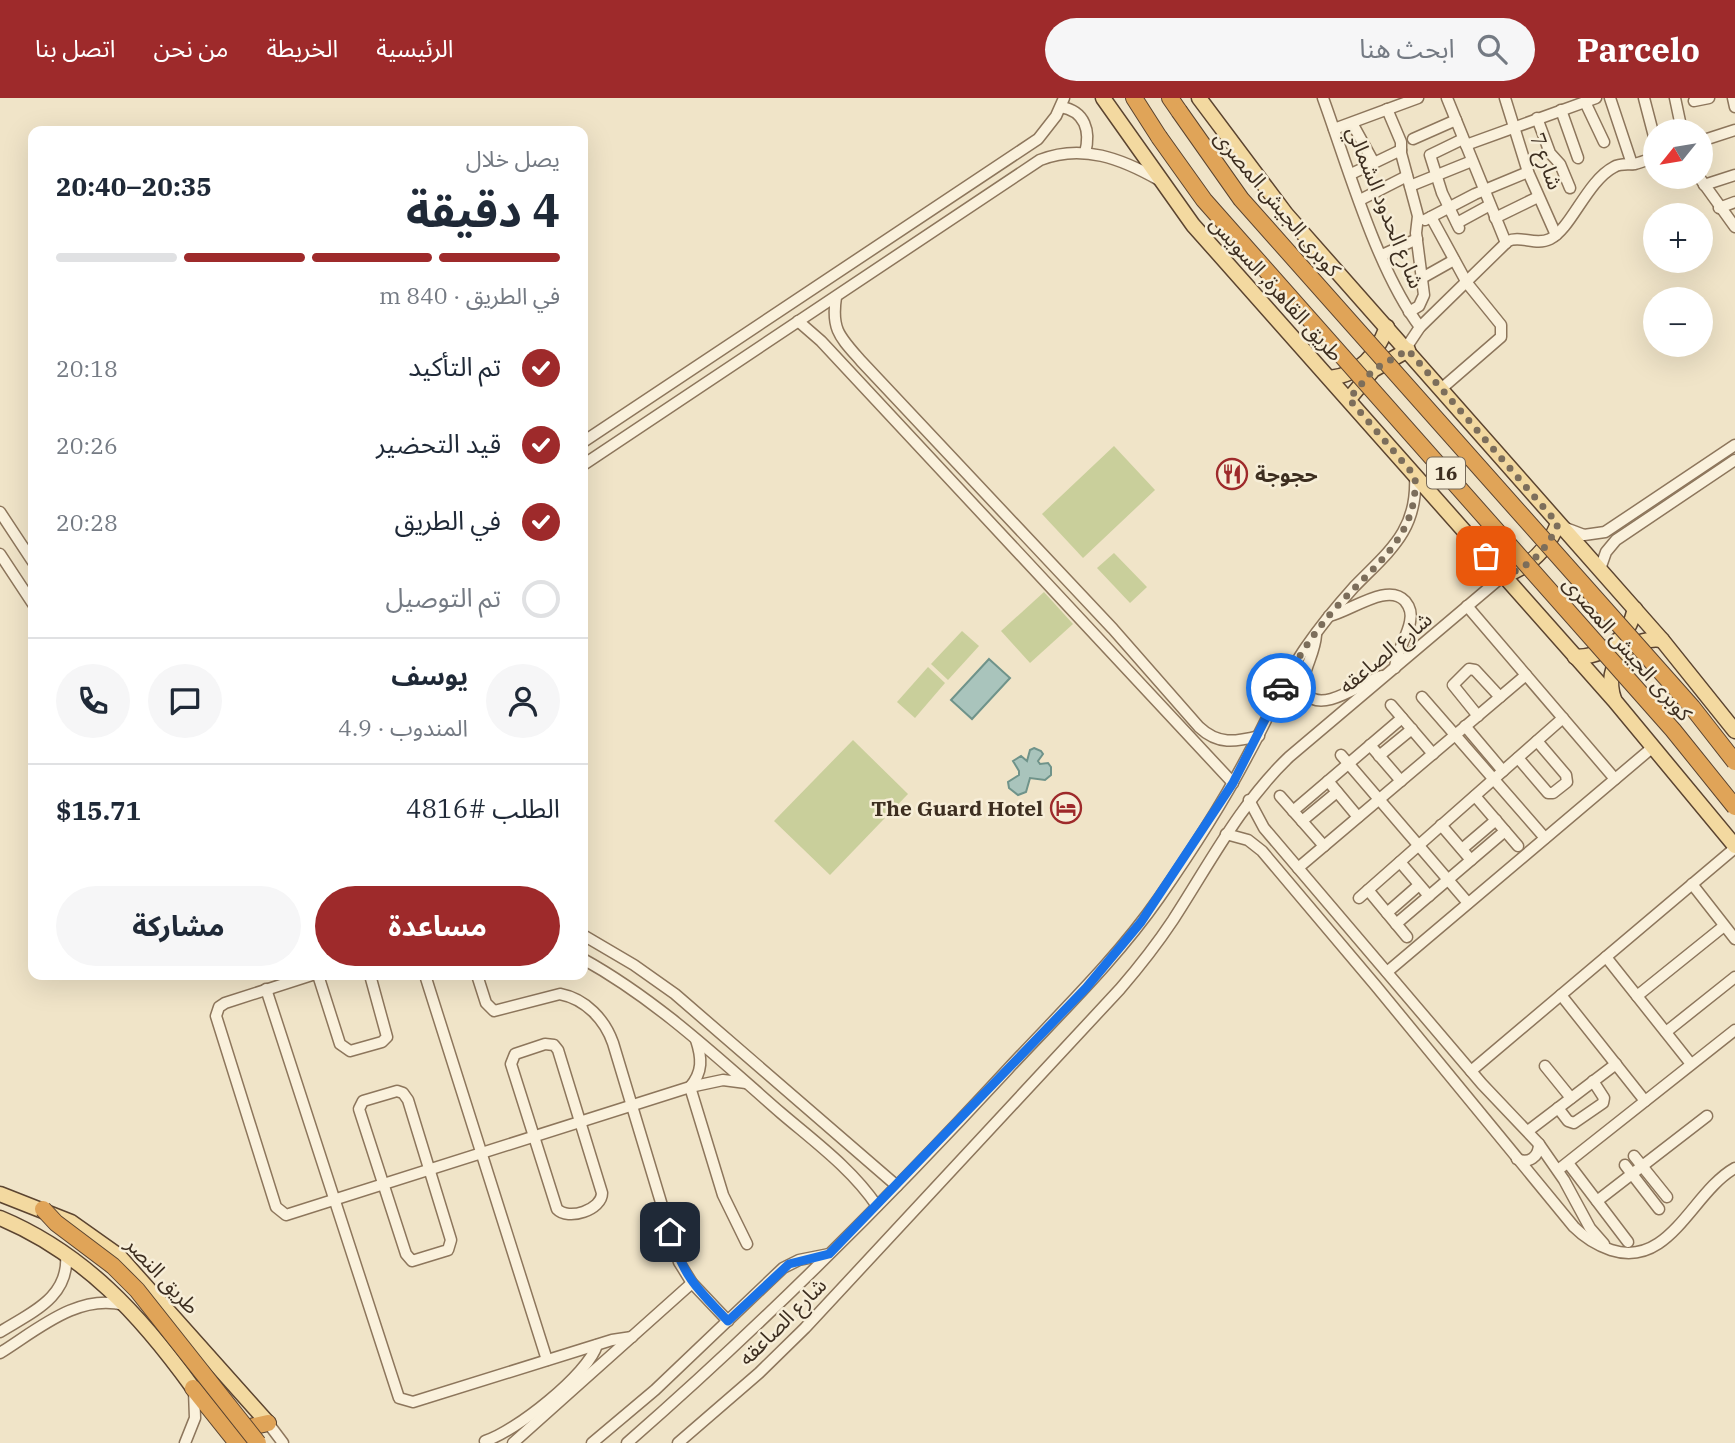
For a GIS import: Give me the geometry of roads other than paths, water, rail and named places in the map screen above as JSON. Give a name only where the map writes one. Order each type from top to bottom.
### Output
[{"type":"highway","name":"كوبرى الجيش المصرى","points":[[1134,98],[1204,200],[1673,730],[1735,807]]},
{"type":"highway","name":"كوبرى الجيش المصرى","points":[[1174,104],[1241,199],[1692,707],[1735,762]]},
{"type":"highway","points":[[43,1209],[56,1223],[113,1266],[137,1290],[258,1443]]},
{"type":"highway","points":[[193,1388],[239,1443],[250,1427],[268,1423]]},
{"type":"main road","name":"طريق القاهرة, السويس","points":[[1103,98],[1193,225],[1614,700],[1735,847]]},
{"type":"main road","name":"16","points":[[1199,98],[1286,214],[1635,609],[1734,727]]},
{"type":"main road","points":[[1330,378],[1345,375],[1366,363],[1376,351],[1387,327]]},
{"type":"main road","points":[[1349,399],[1373,370],[1407,349]]},
{"type":"main road","points":[[1503,576],[1534,559],[1549,544],[1558,524]]},
{"type":"main road","points":[[1575,657],[1592,656],[1614,645],[1625,632],[1635,609]]},
{"type":"main road","points":[[1614,700],[1611,677],[1620,655],[1639,642],[1662,640]]},
{"type":"main road","name":"طريق النصر","points":[[0,1194],[43,1209],[90,1233],[119,1256],[268,1423]]},
{"type":"main road","points":[[0,1218],[32,1233],[98,1278],[163,1347],[193,1388]]},
{"type":"street","name":"شارع الحدود الشمالي","points":[[1322,98],[1382,255],[1409,312],[1420,327]]},
{"type":"street","points":[[1380,98],[1401,142],[1418,213],[1417,239],[1422,302],[1409,312]]},
{"type":"street","points":[[1334,129],[1415,98]]},
{"type":"street","points":[[1447,98],[1506,243]]},
{"type":"street","name":"شارع 7","points":[[1505,98],[1528,172],[1556,234]]},
{"type":"street","points":[[1610,98],[1632,164]]},
{"type":"street","points":[[1644,98],[1649,119]]},
{"type":"street","points":[[1675,98],[1679,119]]},
{"type":"street","points":[[1694,101],[1709,98]]},
{"type":"street","points":[[1733,98],[1735,107]]},
{"type":"street","points":[[1490,205],[1458,225],[1436,176],[1430,155],[1446,146],[1514,127],[1591,100],[1604,142]]},
{"type":"street","points":[[588,439],[1038,139],[1063,102],[1084,121],[1088,135],[1085,153]]},
{"type":"street","points":[[1561,110],[1578,158]]},
{"type":"street","points":[[1537,118],[1550,153],[1560,164],[1570,188]]},
{"type":"street","points":[[1413,139],[1456,120]]},
{"type":"street","points":[[1352,123],[1374,163]]},
{"type":"street","points":[[1713,137],[1735,130]]},
{"type":"street","points":[[1446,146],[1455,168]]},
{"type":"street","points":[[1350,174],[1401,150]]},
{"type":"street","points":[[588,462],[1040,160],[1054,154],[1085,153],[1126,162],[1160,181]]},
{"type":"street","points":[[1360,200],[1409,181],[1436,176],[1472,160]]},
{"type":"street","points":[[1407,349],[1420,327],[1506,243],[1513,238],[1543,241],[1556,234],[1584,196],[1611,169],[1643,161]]},
{"type":"street","points":[[1417,226],[1449,207],[1528,172]]},
{"type":"street","points":[[1713,179],[1735,174]]},
{"type":"street","points":[[1707,189],[1735,227]]},
{"type":"street","points":[[1495,218],[1538,197]]},
{"type":"street","points":[[1719,208],[1735,202]]},
{"type":"street","points":[[1431,217],[1467,283],[1501,326],[1503,334],[1441,389]]},
{"type":"street","points":[[1382,255],[1417,239]]},
{"type":"street","points":[[1422,278],[1454,260]]},
{"type":"street","points":[[836,297],[833,318],[836,330]]},
{"type":"street","points":[[798,321],[821,341],[1233,783]]},
{"type":"street","points":[[821,341],[820,335],[825,328],[833,327],[860,361],[1096,610],[1199,727],[1214,739],[1233,741],[1258,736]]},
{"type":"street","points":[[1558,524],[1579,533],[1595,535],[1610,529],[1735,444]]},
{"type":"street","points":[[1600,569],[1612,543],[1735,460]]},
{"type":"street","name":"شارع الصاعقه","points":[[627,1443],[719,1361],[897,1186],[1117,952],[1160,898],[1233,783],[1282,687],[1316,633],[1391,552],[1403,535],[1414,506],[1415,476]]},
{"type":"street","points":[[1636,511],[1643,522]]},
{"type":"street","points":[[0,512],[28,554]]},
{"type":"street","points":[[0,554],[28,596]]},
{"type":"street","name":"شارع الصاعقه","points":[[678,1443],[759,1373],[812,1321],[1120,989],[1166,930],[1249,800],[1290,757],[1503,576]]},
{"type":"street","points":[[1316,633],[1304,681],[1305,689],[1312,699],[1328,702],[1392,671],[1411,617],[1409,608],[1400,597],[1382,594],[1357,607],[1329,616]]},
{"type":"street","points":[[1468,606],[1615,779]]},
{"type":"street","points":[[1478,716],[1453,685],[1469,669],[1475,670],[1500,697]]},
{"type":"street","points":[[1298,867],[1526,675]]},
{"type":"street","points":[[1422,697],[1545,838]]},
{"type":"street","points":[[1391,705],[1433,754]]},
{"type":"street","points":[[1293,811],[1328,781],[1345,759],[1370,745],[1402,718]]},
{"type":"street","points":[[1407,937],[1387,913],[1363,894],[1563,718]]},
{"type":"street","points":[[1465,726],[1503,771]]},
{"type":"street","points":[[1380,756],[1412,729]]},
{"type":"street","points":[[1205,755],[1214,739]]},
{"type":"street","points":[[1518,758],[1548,793],[1553,793],[1567,782],[1566,775],[1537,741]]},
{"type":"street","points":[[1370,745],[1401,781]]},
{"type":"street","points":[[1387,972],[1653,747]]},
{"type":"street","points":[[1345,759],[1468,903]]},
{"type":"street","points":[[1328,781],[1358,817]]},
{"type":"street","points":[[1302,821],[1337,792]]},
{"type":"street","points":[[1280,796],[1324,846]]},
{"type":"street","points":[[1475,796],[1518,846]]},
{"type":"street","points":[[1249,800],[1264,828],[1471,1071],[1539,1144],[1558,1170],[1590,1228],[1612,1250]]},
{"type":"street","points":[[1462,849],[1496,820]]},
{"type":"street","points":[[1441,825],[1471,860]]},
{"type":"street","points":[[1252,843],[1254,832],[1264,828]]},
{"type":"street","points":[[1396,924],[1505,831]]},
{"type":"street","points":[[1226,834],[1252,843],[1376,986],[1578,1231],[1594,1243],[1630,1254],[1659,1244],[1672,1233],[1716,1181],[1735,1168]]},
{"type":"street","points":[[1471,1071],[1735,847]]},
{"type":"street","points":[[1400,862],[1429,896]]},
{"type":"street","points":[[1692,884],[1735,939]]},
{"type":"street","points":[[1387,913],[1419,885]]},
{"type":"street","points":[[1637,996],[1724,926]]},
{"type":"street","points":[[588,938],[634,965],[675,994],[897,1186]]},
{"type":"street","points":[[1606,957],[1692,1064]]},
{"type":"street","points":[[588,962],[640,994],[695,1038],[854,1177],[877,1206]]},
{"type":"street","points":[[1666,1032],[1735,977]]},
{"type":"street","points":[[296,980],[219,1007],[216,1019],[278,1210],[289,1214],[690,1087],[723,1080],[746,1083]]},
{"type":"street","points":[[320,980],[340,1044],[350,1051],[382,1042],[387,1037],[371,980]]},
{"type":"street","points":[[427,980],[547,1360]]},
{"type":"street","points":[[479,980],[487,1006],[494,1011],[560,994],[597,1014],[608,1029],[676,1255],[692,1283],[728,1321]]},
{"type":"street","points":[[267,989],[397,1395],[402,1400],[413,1402],[632,1336]]},
{"type":"street","points":[[1561,995],[1645,1101]]},
{"type":"street","points":[[1558,1170],[1735,1030]]},
{"type":"street","points":[[695,1038],[700,1054],[700,1069],[690,1087],[723,1195],[747,1244]]},
{"type":"street","points":[[545,1044],[551,1044],[558,1049],[580,1122],[602,1196],[597,1206],[566,1215],[556,1209],[511,1061],[515,1054],[545,1044]]},
{"type":"street","points":[[1528,1131],[1616,1064]]},
{"type":"street","points":[[1545,1066],[1571,1098]]},
{"type":"street","points":[[1558,1108],[1568,1121],[1574,1123],[1603,1103],[1604,1098],[1593,1081]]},
{"type":"street","points":[[393,1092],[405,1095],[430,1171],[452,1243],[445,1252],[418,1261],[407,1257],[384,1185],[359,1109],[360,1103],[365,1100],[393,1092]]},
{"type":"street","points":[[1597,1201],[1628,1170],[1642,1166],[1707,1116]]},
{"type":"street","points":[[1517,1159],[1525,1161],[1533,1158],[1538,1152],[1539,1144]]},
{"type":"street","points":[[1634,1156],[1667,1197]]},
{"type":"street","points":[[1568,1163],[1628,1242]]},
{"type":"street","points":[[1628,1170],[1659,1209]]},
{"type":"street","points":[[1643,1188],[1653,1180]]},
{"type":"street","points":[[0,1332],[52,1299],[60,1290],[68,1266],[66,1254]]},
{"type":"street","points":[[592,1443],[789,1264],[829,1254]]},
{"type":"street","points":[[513,1443],[692,1283]]},
{"type":"street","points":[[0,1353],[83,1305],[106,1302],[127,1306]]},
{"type":"street","points":[[485,1441],[510,1430],[541,1406],[585,1367],[597,1345]]},
{"type":"street","points":[[193,1388],[196,1410],[186,1441],[200,1443]]},
{"type":"street","points":[[268,1423],[283,1443]]},
{"type":"water","points":[[989,659],[1010,678],[972,719],[951,700]]},
{"type":"water","points":[[1034,748],[1043,754],[1038,761],[1040,764],[1048,763],[1051,775],[1045,780],[1030,778],[1026,792],[1018,795],[1009,788],[1008,782],[1019,775],[1013,761],[1021,756],[1027,761],[1030,750]]},
{"type":"place","name":"حجوجة","points":[[1232,474]]},
{"type":"place","name":"The Guard Hotel","points":[[1066,808]]}]
